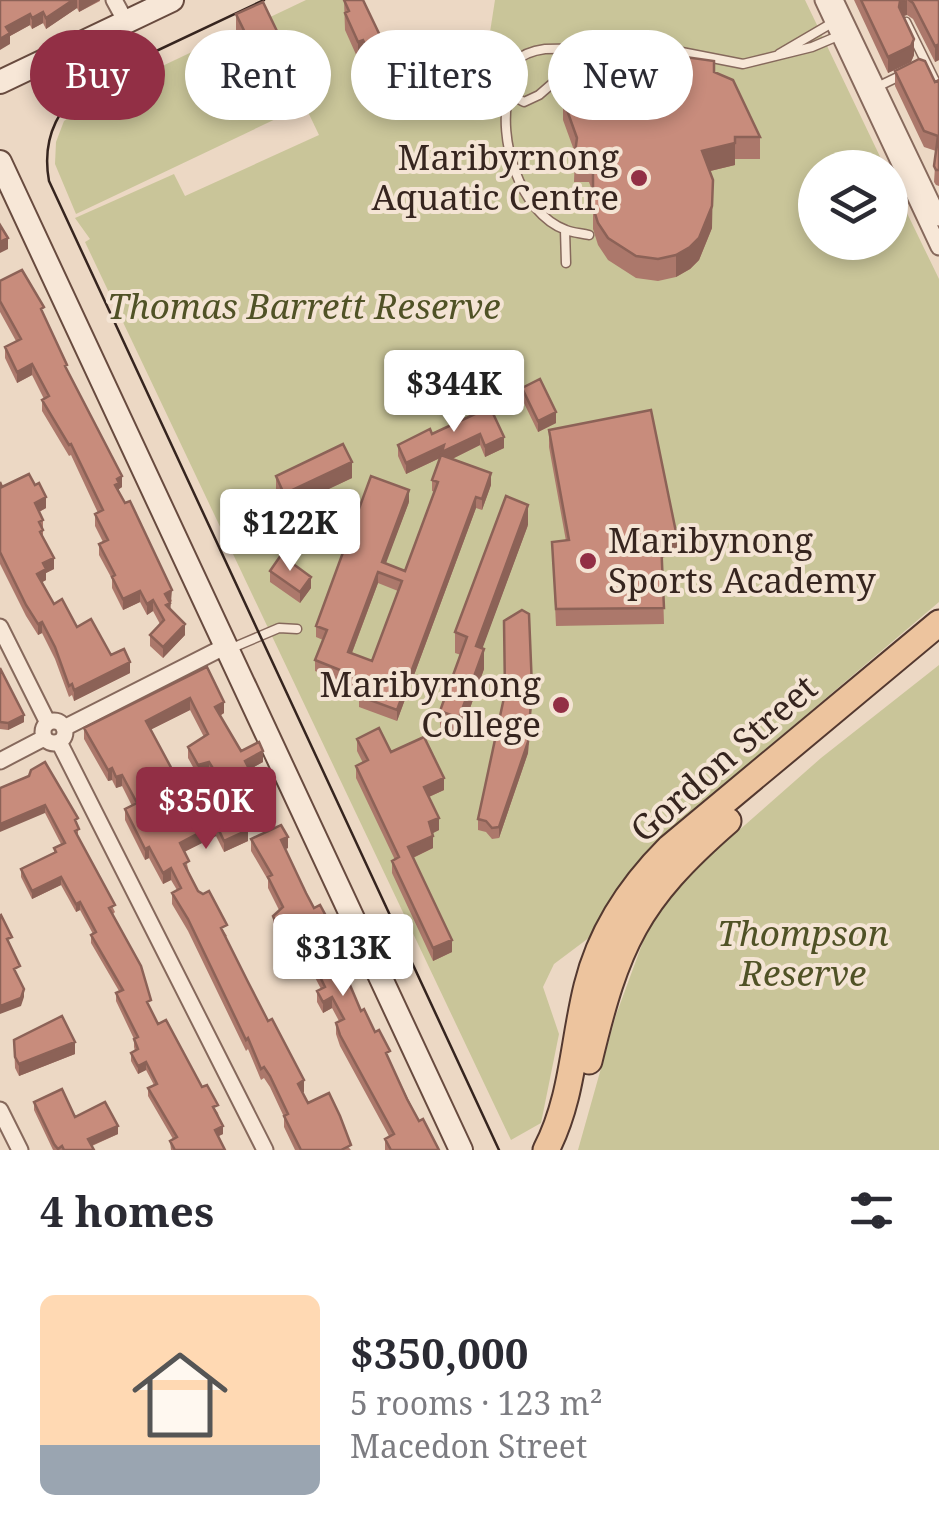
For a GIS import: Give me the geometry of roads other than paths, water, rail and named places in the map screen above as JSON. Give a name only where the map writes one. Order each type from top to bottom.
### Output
[{"type":"main road","name":"Gordon Street","points":[[546,1150],[565,1104],[588,984],[620,908],[650,866],[939,623]]},
{"type":"main road","name":"Gordon Street","points":[[564,1150],[613,971],[639,914],[688,856],[807,751],[939,644]]},
{"type":"main road","points":[[588,984],[613,971]]},
{"type":"street","points":[[114,0],[126,22]]},
{"type":"street","points":[[0,82],[172,0]]},
{"type":"street","points":[[823,0],[927,176],[939,218]]},
{"type":"street","points":[[835,0],[840,27],[939,248]]},
{"type":"street","points":[[0,162],[461,1147]]},
{"type":"street","points":[[0,627],[265,1150]]},
{"type":"street","points":[[0,760],[227,648]]},
{"type":"street","points":[[0,1110],[20,1150]]},
{"type":"lane","points":[[906,22],[939,89]]},
{"type":"lane","points":[[774,57],[840,27]]},
{"type":"lane","points":[[693,55],[743,64],[774,57],[840,27]]},
{"type":"lane","points":[[876,87],[926,63]]},
{"type":"lane","points":[[504,120],[506,146],[518,176],[544,216],[565,230],[589,234]]},
{"type":"lane","points":[[565,230],[566,263]]},
{"type":"lane","points":[[227,648],[280,628],[297,628]]},
{"type":"tram line","points":[[264,0],[97,79],[72,98],[51,135],[49,181],[499,1150]]},
{"type":"place","name":"Maribyrnong Aquatic Centre","points":[[639,178]]},
{"type":"place","name":"Maribynong Sports Academy","points":[[588,561]]},
{"type":"place","name":"Maribyrnong College","points":[[561,705]]},
{"type":"park label","name":"Thomas Barrett Reserve","points":[[304,307]]},
{"type":"park label","name":"Thompson Reserve","points":[[803,954]]}]
